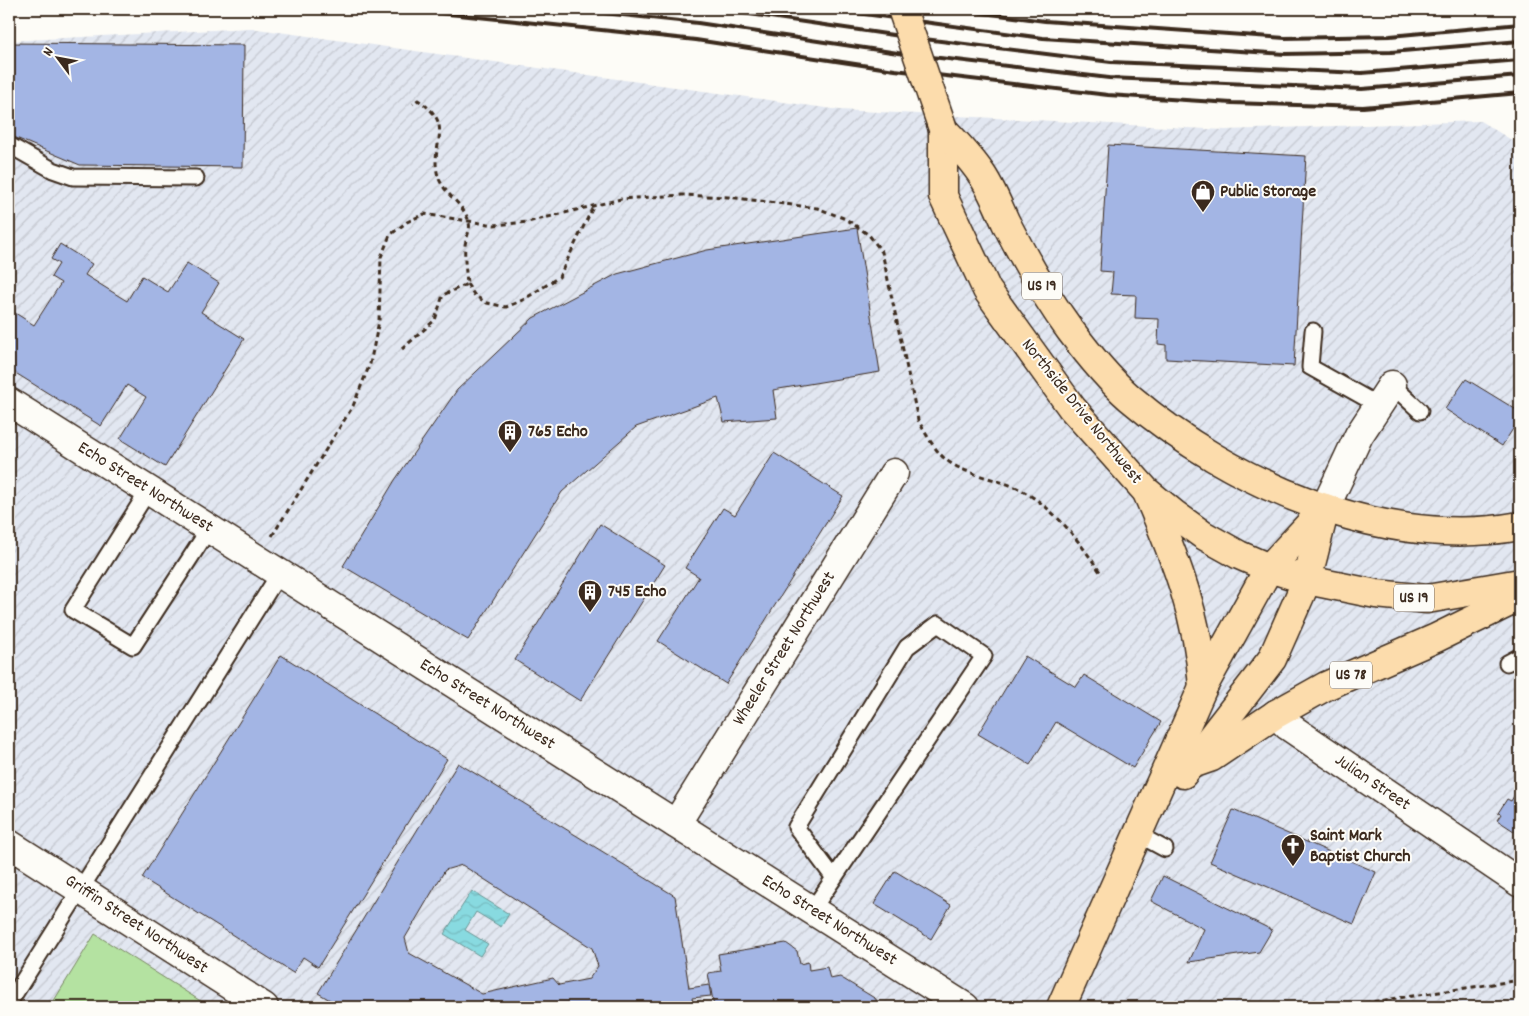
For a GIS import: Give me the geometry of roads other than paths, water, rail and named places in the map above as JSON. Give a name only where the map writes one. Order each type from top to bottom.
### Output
[{"type":"main road","name":"Northside Drive Northwest","points":[[902,9],[943,129],[943,196],[986,290],[1072,408],[1146,491],[1203,535],[1239,555],[1270,568],[1307,580],[1376,594],[1427,599],[1520,583]]},
{"type":"main road","name":"Northside Drive Northwest","points":[[943,129],[981,173],[1035,277],[1093,361],[1129,397],[1200,448],[1272,488],[1325,508],[1405,527],[1443,531],[1499,530],[1520,526]]},
{"type":"main road","points":[[1146,491],[1184,585],[1201,653],[1203,687]]},
{"type":"main road","points":[[1061,1007],[1203,687],[1270,568],[1325,508]]},
{"type":"main road","points":[[1143,825],[1272,659],[1307,580],[1325,508]]},
{"type":"main road","name":"US 78","points":[[1190,765],[1212,758],[1276,714],[1326,686],[1436,638],[1520,597]]},
{"type":"street","points":[[1325,508],[1359,435],[1385,395]]},
{"type":"street","name":"Echo Street Northwest","points":[[9,402],[965,1007]]},
{"type":"street","name":"Wheeler Street Northwest","points":[[676,824],[894,473]]},
{"type":"street","name":"Julian Street","points":[[1276,714],[1288,726],[1520,883]]},
{"type":"street","name":"Griffin Street Northwest","points":[[9,844],[264,1007]]},
{"type":"lane","points":[[9,145],[53,170],[73,177],[196,178]]},
{"type":"lane","points":[[1313,331],[1310,367],[1385,395],[1420,411]]},
{"type":"lane","points":[[148,491],[73,610],[133,646],[209,529]]},
{"type":"lane","points":[[9,1003],[82,891],[279,574]]},
{"type":"lane","points":[[812,910],[834,878],[984,656],[938,624],[908,647],[796,828],[834,878]]},
{"type":"lane","points":[[1143,825],[1165,849]]},
{"type":"water","points":[[472,891],[509,914],[501,927],[476,912],[465,930],[488,944],[480,956],[444,934]]},
{"type":"railway","points":[[402,9],[696,40],[895,70],[1108,95],[1232,103],[1363,107],[1520,93]]},
{"type":"railway","points":[[566,9],[698,23],[898,53],[1109,78],[1362,89],[1520,76]]},
{"type":"railway","points":[[715,9],[900,36],[1111,62],[1362,73],[1520,60]]},
{"type":"railway","points":[[827,9],[1043,38],[1285,54],[1391,52],[1520,41]]},
{"type":"railway","points":[[951,9],[1045,21],[1285,38],[1390,36],[1520,24]]},
{"type":"place","name":"Public Storage","points":[[1203,213]]},
{"type":"place","name":"765 Echo","points":[[510,453]]},
{"type":"place","name":"745 Echo","points":[[590,613]]},
{"type":"place","name":"Saint Mark Baptist Church","points":[[1293,867]]}]
